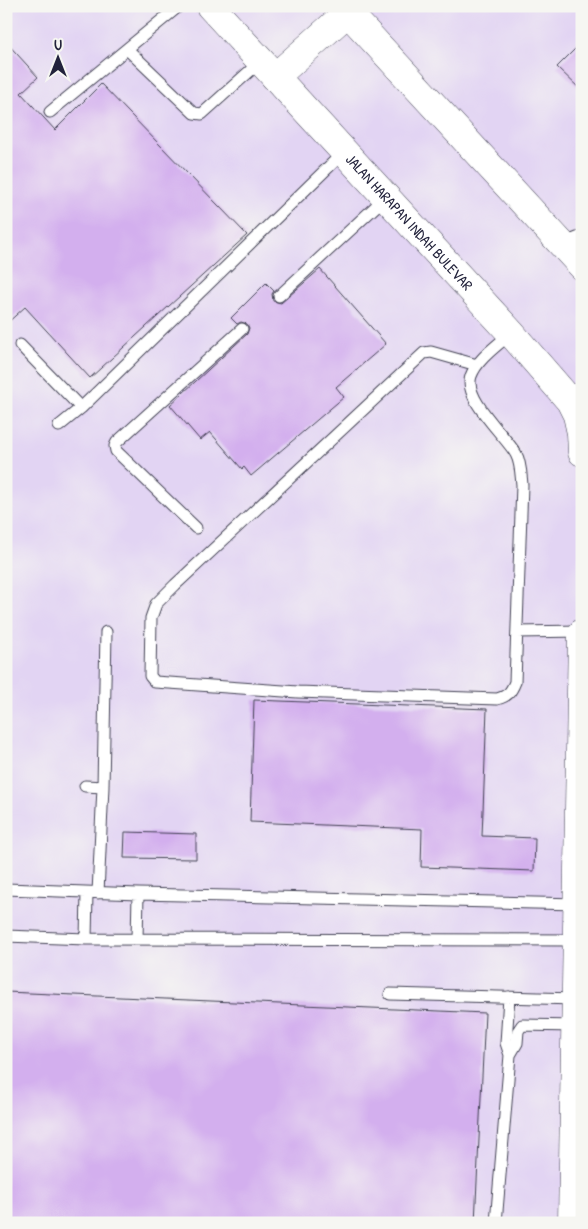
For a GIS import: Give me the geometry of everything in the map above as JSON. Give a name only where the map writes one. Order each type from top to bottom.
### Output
[{"type":"street","name":"JALAN HARAPAN INDAH BULEVAR","points":[[210,6],[276,67],[344,152],[511,333],[570,401],[577,415],[581,433],[582,452]]},
{"type":"street","points":[[276,67],[344,12],[572,240],[582,266]]},
{"type":"street","points":[[572,1223],[577,1178],[574,1026],[578,904],[582,632]]},
{"type":"lane","points":[[50,112],[179,6]]},
{"type":"lane","points":[[127,49],[194,113],[202,114],[276,67]]},
{"type":"lane","points":[[59,426],[81,408],[344,152]]},
{"type":"lane","points":[[279,296],[386,197]]},
{"type":"lane","points":[[196,528],[116,451],[115,446],[242,329]]},
{"type":"lane","points":[[477,365],[431,352],[424,353],[175,585],[156,604],[151,618],[150,676],[155,682],[270,690],[497,699],[506,697],[515,682],[522,485],[520,468],[514,451],[486,416],[469,385],[477,365],[511,333]]},
{"type":"lane","points":[[20,345],[81,408]]},
{"type":"lane","points":[[86,939],[93,893],[103,787],[106,632]]},
{"type":"lane","points":[[517,632],[582,632]]},
{"type":"lane","points":[[85,786],[103,787]]},
{"type":"lane","points":[[6,890],[578,904]]},
{"type":"lane","points":[[137,939],[138,894]]},
{"type":"lane","points":[[6,936],[86,939],[577,940]]},
{"type":"lane","points":[[390,994],[575,999]]},
{"type":"lane","points":[[496,1223],[510,1055],[506,1043],[509,997]]},
{"type":"lane","points":[[510,1055],[517,1043],[518,1030],[522,1025],[574,1026]]},
{"type":"shaded area","points":[[6,6],[582,6],[582,1223],[6,1223]]},
{"type":"building","points":[[6,42],[38,77],[21,93],[55,130],[101,84],[247,235],[90,378],[25,307],[6,324]]},
{"type":"building","points":[[582,42],[582,91],[557,67]]},
{"type":"building","points":[[320,269],[386,344],[336,387],[344,397],[251,476],[244,467],[242,469],[210,432],[200,440],[170,405],[247,334],[249,328],[247,324],[241,322],[237,324],[231,318],[266,283],[274,291],[272,294],[273,301],[281,303]]},
{"type":"building","points":[[254,700],[487,709],[482,836],[535,838],[534,871],[421,867],[422,829],[250,822]]},
{"type":"building","points":[[125,832],[196,834],[196,859],[124,858]]},
{"type":"building","points":[[6,992],[485,1013],[475,1223],[6,1223]]}]
